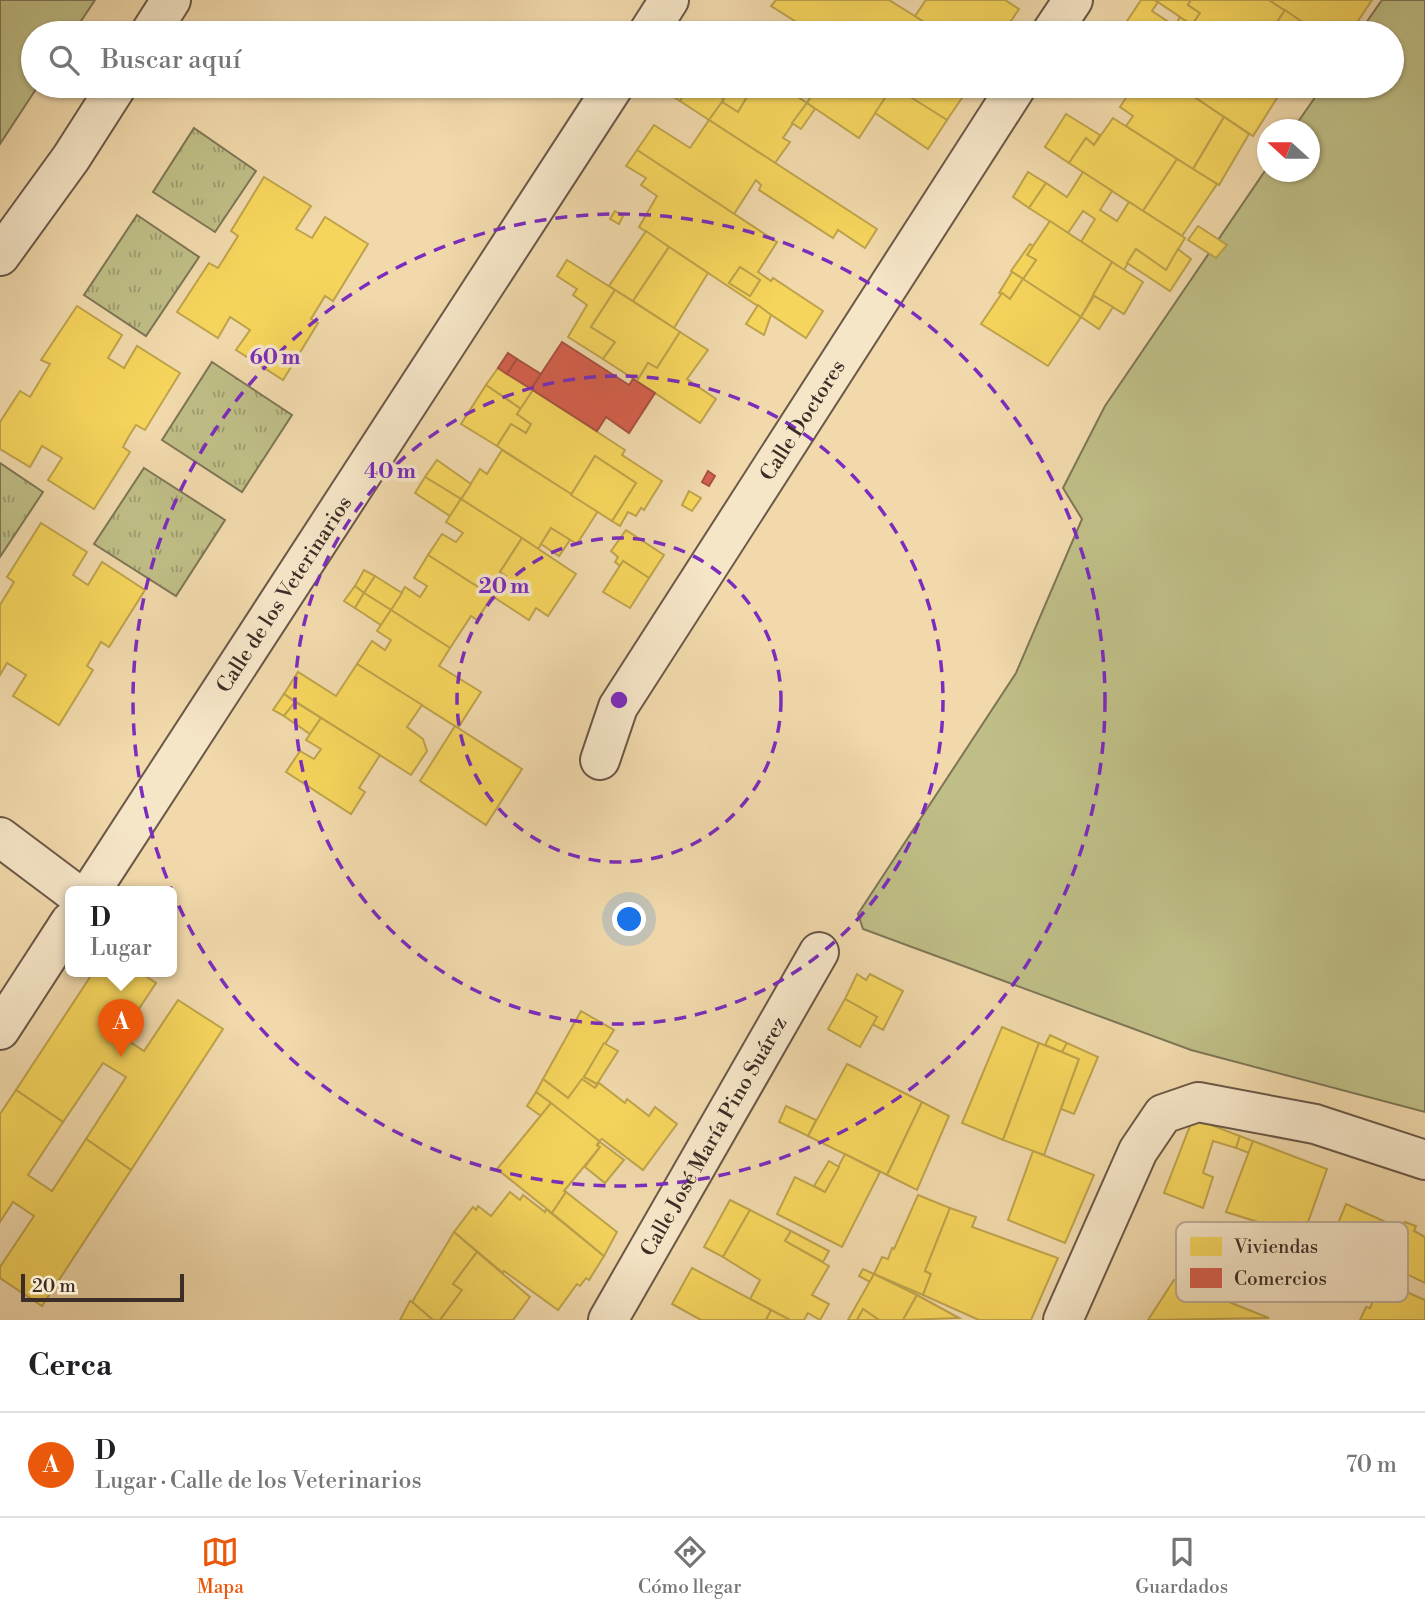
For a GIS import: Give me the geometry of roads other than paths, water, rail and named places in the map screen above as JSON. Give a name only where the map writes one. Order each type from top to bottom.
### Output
[{"type":"street","points":[[158,21],[171,0]]},
{"type":"street","points":[[656,21],[669,0]]},
{"type":"street","points":[[1059,21],[1073,0]]},
{"type":"street","points":[[0,256],[71,158],[109,98]]},
{"type":"street","name":"Calle de los Veterinarios","points":[[94,886],[606,98]]},
{"type":"street","name":"Calle Doctores","points":[[600,760],[618,707],[1009,98]]},
{"type":"street","points":[[0,837],[65,886]]},
{"type":"street","points":[[0,1030],[65,930]]},
{"type":"street","name":"Calle José María Pino Suárez","points":[[608,1320],[819,952]]},
{"type":"street","points":[[1063,1320],[1138,1151],[1163,1114],[1198,1102],[1315,1124],[1425,1160]]},
{"type":"place","name":"D","points":[[121,1057]]}]
